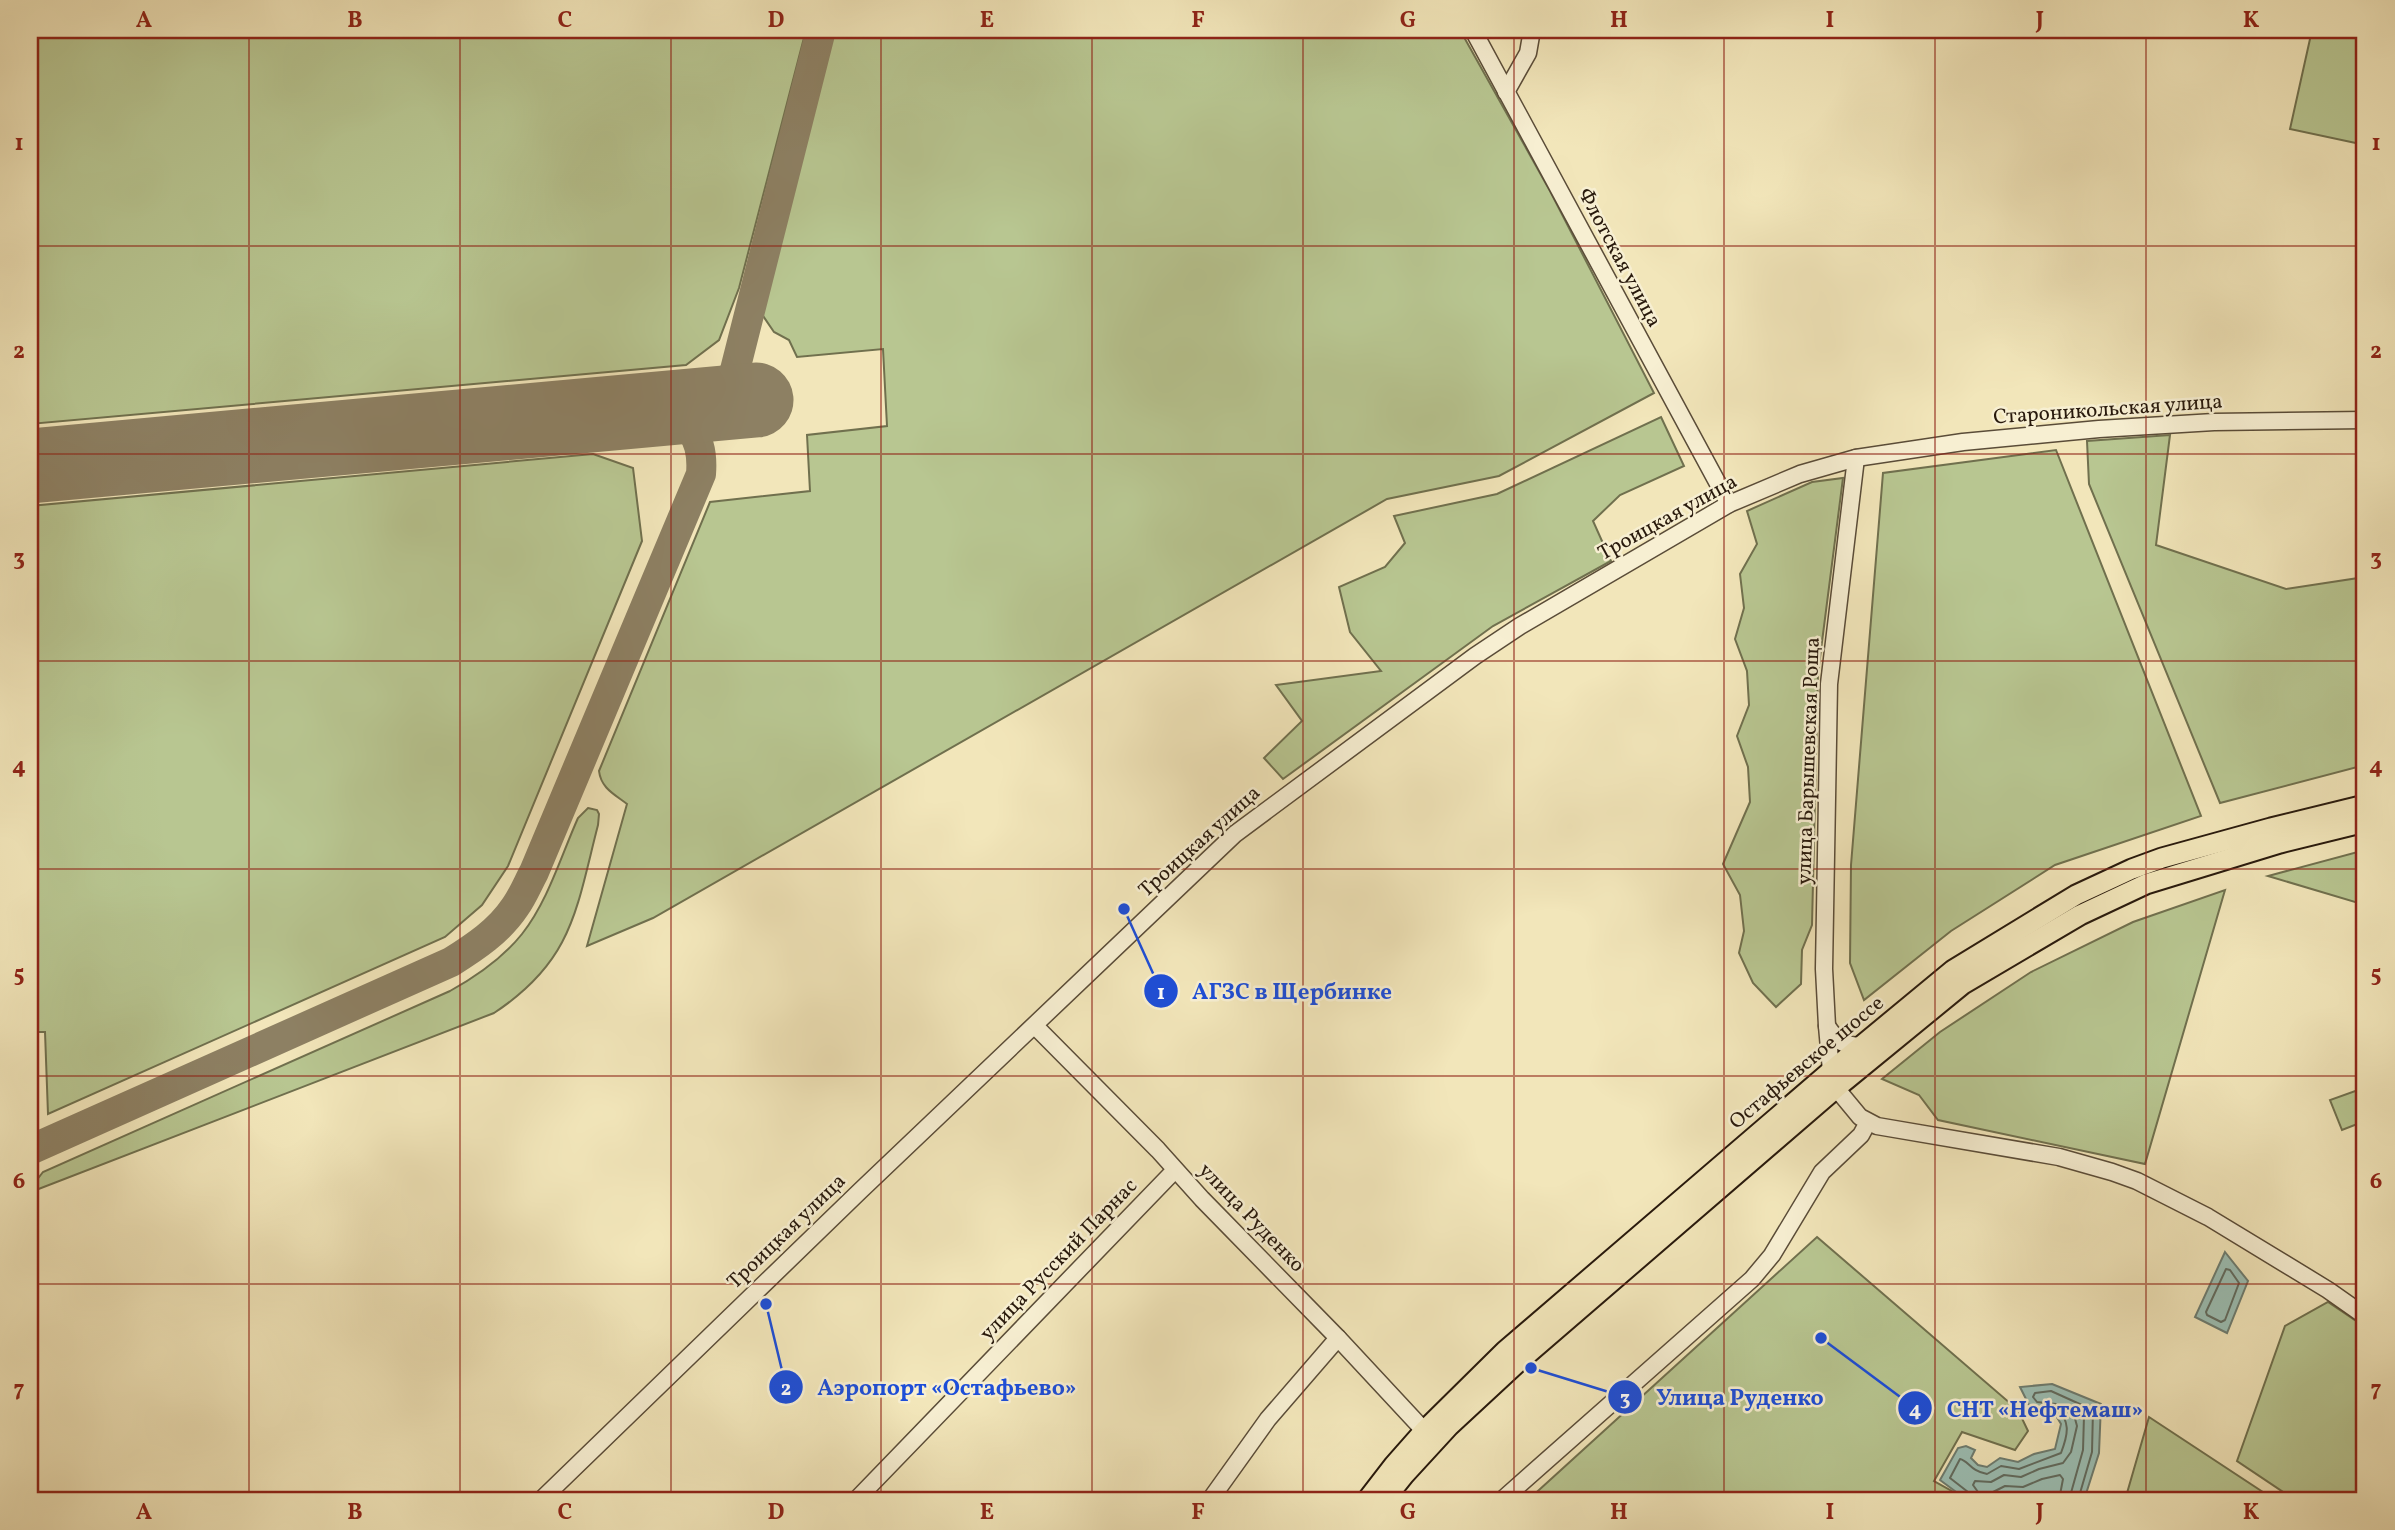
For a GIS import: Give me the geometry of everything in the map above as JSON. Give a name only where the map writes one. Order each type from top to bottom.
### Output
[{"type":"main road","name":"Остафьевское шоссе","points":[[1833,1080],[1861,1046],[1953,970],[2076,895],[2162,858],[2365,805]]},
{"type":"main road","name":"Остафьевское шоссе","points":[[1384,1500],[1429,1436],[1505,1351],[1833,1080],[1963,984],[2080,915],[2146,884],[2280,843],[2365,822]]},
{"type":"main road","name":"Остафьевское шоссе","points":[[1367,1500],[1394,1465],[1429,1436]]},
{"type":"street","name":"Флотская улица","points":[[1473,30],[1729,505]]},
{"type":"street","points":[[1506,92],[1528,53],[1532,30]]},
{"type":"street","name":"Староникольская улица","points":[[1856,458],[1963,442],[2099,429],[2214,422],[2365,419]]},
{"type":"street","name":"Троицкая улица","points":[[541,1500],[1235,834],[1486,648],[1729,505],[1800,474],[1856,458]]},
{"type":"street","name":"улица Барышевская Роща","points":[[1833,1080],[1827,1026],[1824,936],[1829,684],[1856,458]]},
{"type":"street","points":[[1827,1026],[1837,1040],[1861,1046]]},
{"type":"street","name":"улица Руденко","points":[[1035,1027],[1338,1338],[1429,1436]]},
{"type":"street","points":[[1833,1080],[1860,1117],[1887,1129],[2059,1157],[2137,1181],[2208,1217],[2328,1290],[2365,1316]]},
{"type":"street","points":[[1502,1500],[1752,1279],[1772,1255],[1822,1172],[1861,1135],[1868,1122]]},
{"type":"street","name":"улица Русский Парнас","points":[[856,1500],[1175,1170]]},
{"type":"street","points":[[1210,1500],[1268,1419],[1338,1338]]},
{"type":"green space","points":[[30,30],[806,30],[739,288],[719,340],[686,365],[30,424]]},
{"type":"green space","points":[[829,30],[1460,30],[1550,191],[1654,393],[1499,476],[1387,499],[653,918],[587,946],[627,804],[605,786],[599,771],[710,502],[810,491],[807,435],[887,426],[883,349],[797,357],[789,340],[774,332],[757,307]]},
{"type":"green space","points":[[2312,30],[2365,30],[2365,145],[2290,129]]},
{"type":"green space","points":[[1661,417],[1684,466],[1620,495],[1593,521],[1611,561],[1493,626],[1283,779],[1264,758],[1302,721],[1276,685],[1381,671],[1350,632],[1339,587],[1385,567],[1405,543],[1394,516],[1497,494]]},
{"type":"green space","points":[[2170,435],[2156,545],[2286,589],[2365,577],[2365,765],[2220,803],[2089,484],[2087,441]]},
{"type":"green space","points":[[2056,450],[2201,816],[2055,865],[1951,931],[1864,1000],[1850,963],[1851,865],[1883,473]]},
{"type":"green space","points":[[593,454],[633,468],[642,541],[508,866],[482,905],[445,937],[48,1114],[45,1032],[30,1032],[30,506]]},
{"type":"green space","points":[[1843,478],[1818,673],[1812,925],[1802,950],[1801,984],[1776,1007],[1753,983],[1739,953],[1744,931],[1740,895],[1723,864],[1750,802],[1748,767],[1737,736],[1749,705],[1747,671],[1735,639],[1744,608],[1740,574],[1757,544],[1747,511],[1812,482]]},
{"type":"green space","points":[[588,808],[597,810],[598,825],[584,883],[567,931],[556,953],[540,974],[494,1013],[36,1190],[36,1181],[43,1172],[450,991],[479,973],[506,951],[531,921],[547,893],[578,818]]},
{"type":"green space","points":[[2365,850],[2365,905],[2268,876]]},
{"type":"green space","points":[[2225,890],[2145,1164],[1938,1120],[1919,1095],[1882,1079],[1940,1032],[2031,972],[2133,922]]},
{"type":"green space","points":[[2358,1090],[2365,1109],[2365,1121],[2342,1130],[2330,1100]]},
{"type":"green space","points":[[1817,1237],[2018,1410],[2028,1431],[2015,1450],[1962,1432],[1934,1481],[1968,1500],[1528,1500]]},
{"type":"green space","points":[[2328,1302],[2365,1327],[2365,1500],[2295,1500],[2237,1461],[2285,1326]]},
{"type":"green space","points":[[2149,1417],[2275,1500],[2125,1500]]},
{"type":"water","points":[[2225,1252],[2248,1281],[2227,1333],[2195,1317]]},
{"type":"water","points":[[2052,1384],[2101,1404],[2099,1453],[2084,1500],[1967,1500],[1940,1480],[1958,1448],[1966,1446],[1975,1450],[1971,1458],[1978,1465],[1987,1467],[2000,1458],[2018,1462],[2034,1454],[2055,1449],[2061,1424],[2052,1409],[2031,1409],[2020,1387]]},
{"type":"taxiway","points":[[712,404],[735,370],[821,30]]},
{"type":"taxiway","points":[[30,1150],[451,962],[486,938],[509,916],[534,872],[701,474],[700,449],[692,431],[676,418],[653,409]]},
{"type":"runway","points":[[30,466],[756,400]]},
{"type":"place","name":"АГЗС в Щербинке","points":[[1124,909]]},
{"type":"place","name":"Аэропорт «Остафьево»","points":[[766,1304]]},
{"type":"place","name":"СНТ «Нефтемаш»","points":[[1821,1338]]},
{"type":"place","name":"Улица Руденко","points":[[1531,1368]]}]
